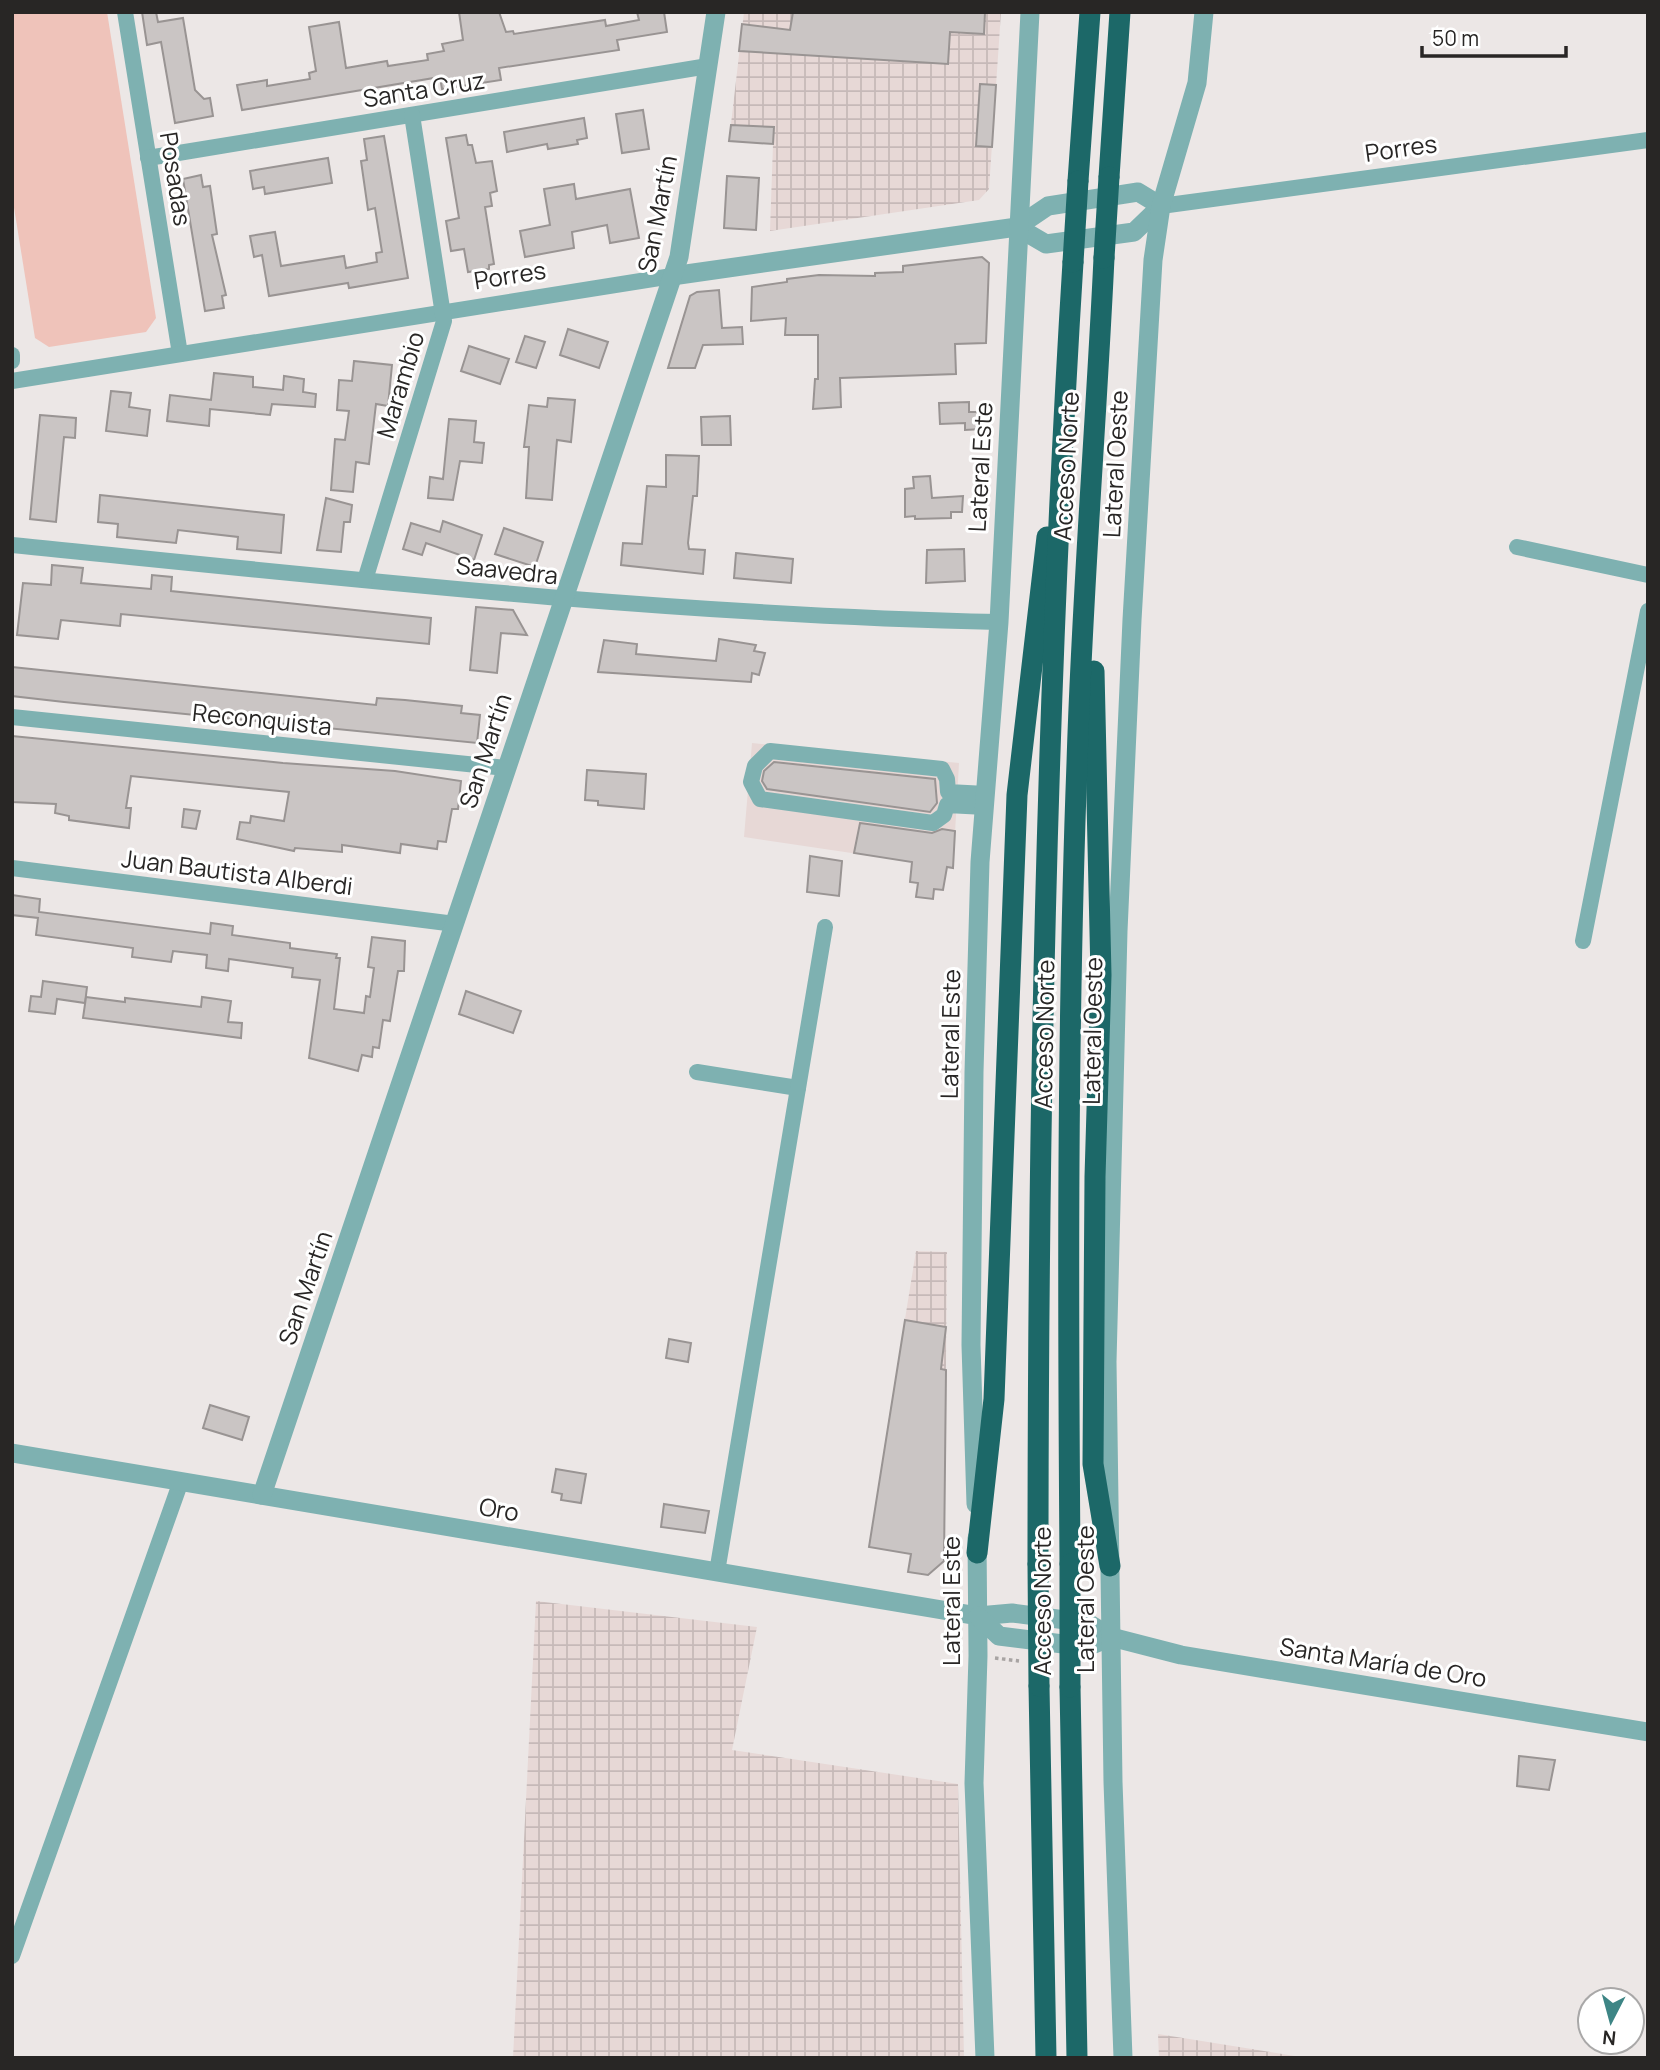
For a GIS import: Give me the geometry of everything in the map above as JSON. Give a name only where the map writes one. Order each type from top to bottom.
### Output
[{"type":"highway","name":"Acceso Norte","points":[[1046,2058],[1038,1686],[1038,1330],[1045,888],[1064,414],[1090,12]]},
{"type":"highway","name":"Acceso Norte","points":[[1077,2058],[1070,1687],[1068,1331],[1073,893],[1090,518],[1120,12]]},
{"type":"highway","points":[[977,1553],[994,1399],[1017,795],[1064,414]]},
{"type":"highway","points":[[1090,518],[1101,975],[1095,1177],[1093,1464],[1110,1566]]},
{"type":"street","name":"Posadas","points":[[125,12],[180,354]]},
{"type":"street","name":"San Martín","points":[[262,1495],[455,924],[561,600],[679,257],[716,12]]},
{"type":"street","name":"Lateral Este","points":[[985,2058],[974,1783],[978,1616],[971,1345],[974,1072],[985,800],[999,622],[1017,226],[1030,12]]},
{"type":"street","name":"Lateral Oeste","points":[[1123,2058],[1111,1637],[1107,1362],[1118,931],[1147,338],[1161,206],[1197,83],[1204,12]]},
{"type":"street","name":"Santa Cruz","points":[[148,158],[708,66]]},
{"type":"street","name":"Marambio","points":[[365,580],[444,321],[411,115]]},
{"type":"street","name":"Porres","points":[[12,381],[442,311],[1017,226],[1048,206],[1138,192],[1161,206],[1648,140]]},
{"type":"street","points":[[1017,226],[1046,244],[1135,232],[1161,206]]},
{"type":"street","points":[[12,355],[12,361]]},
{"type":"street","name":"Saavedra","points":[[12,545],[561,600],[789,616],[999,622]]},
{"type":"street","points":[[1517,547],[1648,575]]},
{"type":"street","points":[[1583,941],[1648,611]]},
{"type":"street","name":"Reconquista","points":[[12,717],[506,768]]},
{"type":"street","points":[[770,751],[942,769],[947,779],[948,792],[985,800],[947,805],[944,815],[933,823],[760,799],[751,782],[755,766],[770,751]]},
{"type":"street","name":"Juan Bautista Alberdi","points":[[12,868],[455,924]]},
{"type":"street","points":[[718,1572],[825,927]]},
{"type":"street","points":[[697,1072],[798,1088]]},
{"type":"street","name":"Oro","points":[[12,1453],[978,1616],[1012,1613],[1088,1623],[1111,1637]]},
{"type":"street","points":[[12,1956],[181,1481]]},
{"type":"street","name":"Santa María de Oro","points":[[1111,1637],[1181,1655],[1648,1732]]},
{"type":"shaded area","points":[[12,12],[107,12],[156,318],[146,332],[49,347],[35,338],[12,195]]},
{"type":"shaded area","points":[[744,12],[1001,12],[989,189],[979,200],[770,231],[773,144],[729,141]]},
{"type":"shaded area","points":[[752,743],[959,763],[953,868],[744,837]]},
{"type":"shaded area","points":[[916,1251],[947,1252],[945,1471],[882,1461]]},
{"type":"shaded area","points":[[536,1601],[757,1627],[732,1750],[958,1784],[964,2058],[513,2058]]},
{"type":"shaded area","points":[[1158,2034],[1307,2058],[1159,2058]]},
{"type":"building","points":[[142,12],[156,12],[158,22],[183,18],[195,90],[204,99],[210,98],[213,116],[175,123],[161,42],[147,45]]},
{"type":"building","points":[[459,12],[499,12],[506,32],[513,31],[514,34],[605,20],[606,26],[639,20],[637,12],[664,12],[667,32],[617,40],[619,50],[499,68],[501,80],[442,89],[440,77],[242,110],[237,85],[267,80],[267,86],[310,79],[309,73],[316,71],[309,27],[339,22],[346,68],[387,61],[388,66],[428,60],[427,54],[444,51],[442,44],[463,40]]},
{"type":"building","points":[[793,12],[985,12],[984,34],[950,32],[948,64],[739,51],[742,24],[790,30]]},
{"type":"building","points":[[980,84],[996,85],[992,147],[976,146]]},
{"type":"building","points":[[643,110],[649,149],[622,153],[616,114]]},
{"type":"building","points":[[584,118],[587,138],[577,140],[578,144],[548,149],[547,144],[507,152],[504,132]]},
{"type":"building","points":[[731,125],[774,127],[773,144],[729,141]]},
{"type":"building","points":[[466,135],[468,145],[472,145],[476,163],[492,161],[497,191],[490,193],[492,206],[485,207],[494,264],[489,265],[489,269],[468,272],[464,249],[451,251],[446,221],[459,218],[446,138]]},
{"type":"building","points":[[384,136],[408,278],[349,288],[348,283],[269,296],[262,255],[254,257],[250,236],[275,232],[281,266],[344,256],[346,268],[377,262],[376,253],[382,252],[375,208],[368,210],[361,161],[367,160],[364,139]]},
{"type":"building","points":[[328,158],[332,183],[265,194],[264,187],[253,189],[250,171]]},
{"type":"building","points":[[201,175],[203,187],[210,186],[217,234],[212,235],[226,295],[222,296],[224,308],[205,311],[183,179]]},
{"type":"building","points":[[727,176],[759,178],[756,230],[724,228]]},
{"type":"building","points":[[574,184],[576,199],[630,189],[639,238],[610,243],[607,225],[572,232],[574,248],[525,257],[520,231],[550,225],[544,189]]},
{"type":"building","points":[[982,257],[989,263],[986,343],[955,344],[956,374],[840,378],[841,407],[813,409],[815,379],[818,379],[818,335],[785,335],[786,318],[751,321],[752,287],[819,275],[875,276],[875,273],[903,272],[903,266]]},
{"type":"building","points":[[719,290],[722,328],[742,327],[743,344],[703,345],[695,368],[668,368],[690,296],[697,292]]},
{"type":"building","points":[[568,329],[608,342],[599,368],[560,355]]},
{"type":"building","points":[[525,336],[545,342],[536,368],[516,362]]},
{"type":"building","points":[[469,346],[509,359],[500,384],[461,371]]},
{"type":"building","points":[[354,361],[392,365],[388,406],[376,404],[369,464],[356,462],[353,492],[331,490],[335,439],[345,440],[349,411],[337,410],[339,380],[352,381]]},
{"type":"building","points":[[214,373],[253,377],[253,387],[283,390],[284,376],[304,379],[303,392],[316,394],[315,407],[272,404],[270,415],[210,409],[209,426],[167,421],[170,395],[211,400]]},
{"type":"building","points":[[111,391],[131,393],[129,407],[150,410],[147,436],[106,431]]},
{"type":"building","points":[[548,398],[575,400],[571,442],[557,440],[552,500],[526,498],[529,447],[524,447],[529,405],[547,407]]},
{"type":"building","points":[[969,402],[969,412],[983,412],[982,429],[965,430],[965,423],[940,424],[939,403]]},
{"type":"building","points":[[40,415],[76,418],[75,438],[64,437],[56,522],[30,519]]},
{"type":"building","points":[[730,416],[731,445],[702,445],[701,417]]},
{"type":"building","points":[[449,419],[476,421],[474,442],[484,443],[482,463],[460,461],[453,500],[428,498],[430,477],[443,479]]},
{"type":"building","points":[[666,455],[699,456],[697,496],[693,496],[688,543],[689,549],[705,550],[703,574],[621,565],[623,543],[642,544],[647,486],[666,487]]},
{"type":"building","points":[[930,476],[932,498],[963,496],[962,512],[951,512],[951,518],[905,517],[905,489],[914,488],[913,477]]},
{"type":"building","points":[[100,495],[284,515],[281,553],[237,549],[238,537],[178,530],[176,543],[117,537],[118,524],[98,522]]},
{"type":"building","points":[[326,498],[352,505],[350,522],[344,522],[341,552],[317,550]]},
{"type":"building","points":[[443,521],[482,535],[474,560],[426,543],[422,555],[403,549],[411,523],[440,532]]},
{"type":"building","points":[[504,528],[543,542],[535,567],[495,554]]},
{"type":"building","points":[[964,549],[965,581],[926,583],[927,550]]},
{"type":"building","points":[[736,553],[793,559],[791,583],[734,578]]},
{"type":"building","points":[[52,565],[83,568],[81,583],[151,589],[152,575],[172,577],[171,591],[431,618],[429,644],[121,614],[120,626],[61,620],[58,639],[17,635],[23,583],[51,585]]},
{"type":"building","points":[[476,607],[513,610],[527,635],[501,633],[497,673],[470,670]]},
{"type":"building","points":[[719,639],[756,645],[754,651],[765,653],[759,675],[752,673],[751,682],[598,672],[604,640],[637,644],[636,654],[716,661]]},
{"type":"building","points":[[12,667],[376,705],[377,698],[462,706],[461,713],[480,715],[477,743],[12,696]]},
{"type":"building","points":[[12,736],[283,763],[395,771],[461,781],[458,809],[452,809],[446,842],[438,841],[437,849],[401,844],[400,853],[342,845],[342,852],[295,848],[294,851],[237,839],[240,822],[250,823],[251,816],[284,821],[289,792],[131,776],[126,808],[131,808],[129,828],[69,820],[69,816],[55,813],[56,804],[12,802]]},
{"type":"building","points":[[774,762],[935,779],[937,803],[930,812],[767,789],[762,781],[764,771]]},
{"type":"building","points":[[587,770],[646,774],[644,809],[598,805],[598,801],[585,800]]},
{"type":"building","points":[[184,809],[200,811],[196,829],[182,827]]},
{"type":"building","points":[[860,823],[932,833],[942,829],[955,831],[953,868],[947,867],[943,890],[934,889],[933,899],[916,897],[918,883],[910,882],[912,862],[854,853]]},
{"type":"building","points":[[810,856],[842,861],[839,896],[807,892]]},
{"type":"building","points":[[12,895],[40,899],[39,912],[210,934],[211,923],[233,926],[232,935],[290,943],[290,948],[337,954],[336,958],[340,958],[334,1009],[364,1013],[366,996],[370,997],[374,968],[368,967],[372,937],[405,941],[404,971],[398,971],[390,1021],[383,1020],[379,1048],[373,1047],[372,1057],[362,1055],[358,1071],[309,1058],[320,980],[292,977],[293,968],[229,959],[228,971],[206,968],[207,955],[173,951],[171,962],[132,957],[133,948],[36,935],[38,918],[12,915]]},
{"type":"building","points":[[43,981],[87,987],[85,1003],[57,999],[55,1014],[29,1011],[31,996],[41,997]]},
{"type":"building","points":[[466,991],[521,1011],[513,1033],[459,1014]]},
{"type":"building","points":[[86,997],[125,1002],[125,998],[201,1007],[202,997],[231,1001],[228,1022],[242,1023],[241,1038],[83,1018]]},
{"type":"building","points":[[905,1320],[946,1327],[941,1369],[946,1370],[944,1561],[928,1575],[908,1572],[911,1554],[869,1547]]},
{"type":"building","points":[[669,1339],[691,1343],[688,1362],[666,1358]]},
{"type":"building","points":[[210,1405],[249,1417],[242,1440],[203,1428]]},
{"type":"building","points":[[556,1469],[586,1474],[581,1503],[561,1500],[562,1494],[552,1492]]},
{"type":"building","points":[[664,1504],[709,1511],[705,1533],[661,1527]]},
{"type":"building","points":[[1519,1756],[1555,1760],[1549,1790],[1517,1786]]}]
